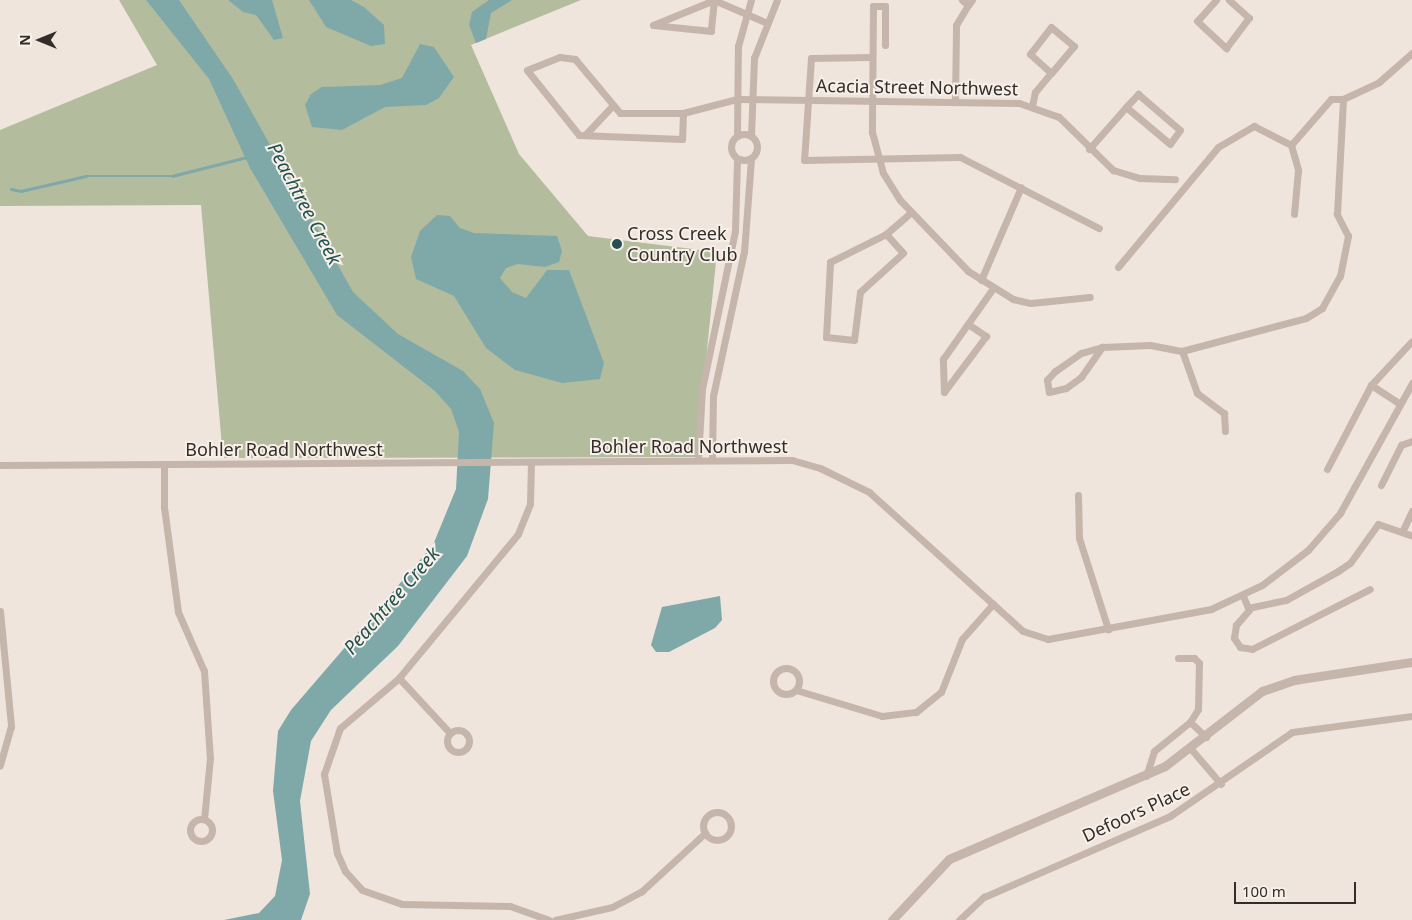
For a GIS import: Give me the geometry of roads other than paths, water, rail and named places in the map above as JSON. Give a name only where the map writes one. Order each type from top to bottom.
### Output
[{"type":"street","points":[[714,0],[711,31],[653,25],[714,0],[765,22]]},
{"type":"street","points":[[698,460],[702,389],[735,231],[737,159],[731,148],[737,136],[738,46],[745,12],[751,0]]},
{"type":"street","points":[[712,459],[713,396],[744,252],[751,159],[758,148],[751,136],[754,58],[765,22],[777,0]]},
{"type":"street","points":[[1216,0],[1197,21],[1226,48],[1249,18],[1229,0]]},
{"type":"street","points":[[955,101],[956,25],[967,2]]},
{"type":"street","points":[[885,45],[885,6],[873,6],[870,100],[877,158],[891,187],[911,212],[980,280],[993,288],[1031,303],[1090,297]]},
{"type":"street","points":[[1032,106],[1035,92],[1074,46],[1051,27],[1030,54],[1051,73]]},
{"type":"street","points":[[1291,145],[1331,99],[1343,99],[1380,82],[1412,53]]},
{"type":"street","points":[[585,135],[613,105],[575,59],[560,57],[527,70],[579,135],[682,140],[683,113]]},
{"type":"street","points":[[871,57],[811,58],[805,100],[804,160],[960,157],[1099,228]]},
{"type":"street","points":[[1089,149],[1126,107],[1138,94],[1180,130],[1170,144],[1126,107]]},
{"type":"street","name":"Acacia Street Northwest","points":[[613,105],[620,113],[683,113],[737,99],[955,101],[1032,106],[1059,117],[1089,149],[1124,174],[1175,179]]},
{"type":"street","points":[[1102,347],[1081,377],[1066,388],[1049,392],[1047,380],[1055,371],[1082,353],[1102,347],[1150,345],[1182,351],[1306,318],[1322,308],[1332,294],[1348,236],[1338,214],[1343,99]]},
{"type":"street","points":[[1118,267],[1218,147],[1254,126],[1291,145],[1298,170],[1294,214]]},
{"type":"street","points":[[737,136],[751,136]]},
{"type":"street","points":[[737,159],[751,159]]},
{"type":"street","points":[[980,280],[1021,187]]},
{"type":"street","points":[[886,234],[902,253],[860,292],[854,340],[826,337],[830,262],[886,234],[911,212]]},
{"type":"street","points":[[968,324],[986,336],[944,392],[943,359],[993,288]]},
{"type":"street","points":[[1327,470],[1371,385],[1411,342]]},
{"type":"street","points":[[1182,351],[1197,394],[1224,413],[1225,431]]},
{"type":"street","name":"Bohler Road Northwest","points":[[0,465],[447,464],[712,459],[792,460],[850,482],[886,506],[1023,631],[1040,638],[1108,629],[1194,614],[1243,596],[1287,567],[1324,534],[1399,402],[1412,383]]},
{"type":"street","points":[[1371,385],[1399,402]]},
{"type":"street","points":[[1381,485],[1401,444],[1412,441]]},
{"type":"street","points":[[531,462],[530,504],[518,534],[399,678],[347,720],[326,756],[324,793],[345,871],[362,890],[386,902],[510,906],[549,920]]},
{"type":"street","points":[[164,464],[164,507],[178,612],[204,670],[210,758],[204,819]]},
{"type":"street","points":[[1078,495],[1079,538],[1108,629]]},
{"type":"street","points":[[1403,530],[1412,511]]},
{"type":"street","points":[[1370,589],[1308,624],[1246,649],[1236,644],[1234,633],[1248,608],[1286,600],[1338,571],[1350,563],[1378,524],[1403,530],[1412,536]]},
{"type":"street","points":[[1243,596],[1248,608]]},
{"type":"street","points":[[796,690],[882,716],[916,712],[941,692],[962,638],[993,604]]},
{"type":"street","points":[[0,611],[11,726],[0,765]]},
{"type":"street","points":[[1146,776],[1154,751],[1190,722],[1198,709],[1199,663],[1194,658],[1178,658]]},
{"type":"street","points":[[892,920],[949,859],[1146,776],[1191,749],[1247,700],[1276,685],[1412,662]]},
{"type":"street","points":[[399,678],[450,733]]},
{"type":"street","name":"Defoors Place","points":[[959,920],[984,897],[1170,816],[1221,784],[1292,732],[1412,716]]},
{"type":"street","points":[[1190,722],[1206,737]]},
{"type":"street","points":[[1191,749],[1221,784]]},
{"type":"street","points":[[723,813],[730,821],[730,833],[722,840],[705,833],[704,821],[711,814],[723,813]]},
{"type":"street","points":[[555,920],[612,907],[642,891],[705,833]]},
{"type":"water","name":"Peachtree Creek","points":[[146,0],[179,0],[233,79],[353,292],[398,334],[463,371],[480,389],[494,423],[488,499],[467,556],[398,646],[331,710],[311,741],[300,801],[310,894],[301,920],[224,920],[259,913],[275,896],[282,860],[273,791],[278,731],[291,710],[433,545],[456,489],[459,432],[451,409],[435,391],[337,315],[250,168],[209,79]]},
{"type":"water","points":[[228,0],[272,0],[283,38],[274,40],[256,15],[243,12]]},
{"type":"water","points":[[309,0],[351,0],[364,7],[384,25],[385,44],[371,46],[326,27]]},
{"type":"water","points":[[489,0],[512,0],[491,13],[486,39],[476,43],[469,25],[472,12]]},
{"type":"water","points":[[420,44],[434,47],[454,77],[439,98],[426,105],[385,107],[342,130],[312,127],[305,105],[311,94],[322,87],[380,85],[402,78]]},
{"type":"water","points":[[437,215],[450,216],[460,228],[474,233],[557,236],[562,251],[559,262],[545,267],[518,264],[506,268],[500,278],[512,292],[526,298],[547,270],[569,270],[604,363],[600,379],[562,383],[515,370],[486,348],[454,296],[416,279],[411,257],[420,231]]},
{"type":"water","points":[[720,596],[722,620],[715,628],[669,652],[656,652],[651,645],[662,607]]},
{"type":"waterway","points":[[11,189],[21,191],[86,176],[172,176],[247,157]]},
{"type":"place","name":"Cross Creek Country Club","points":[[617,244]]}]
